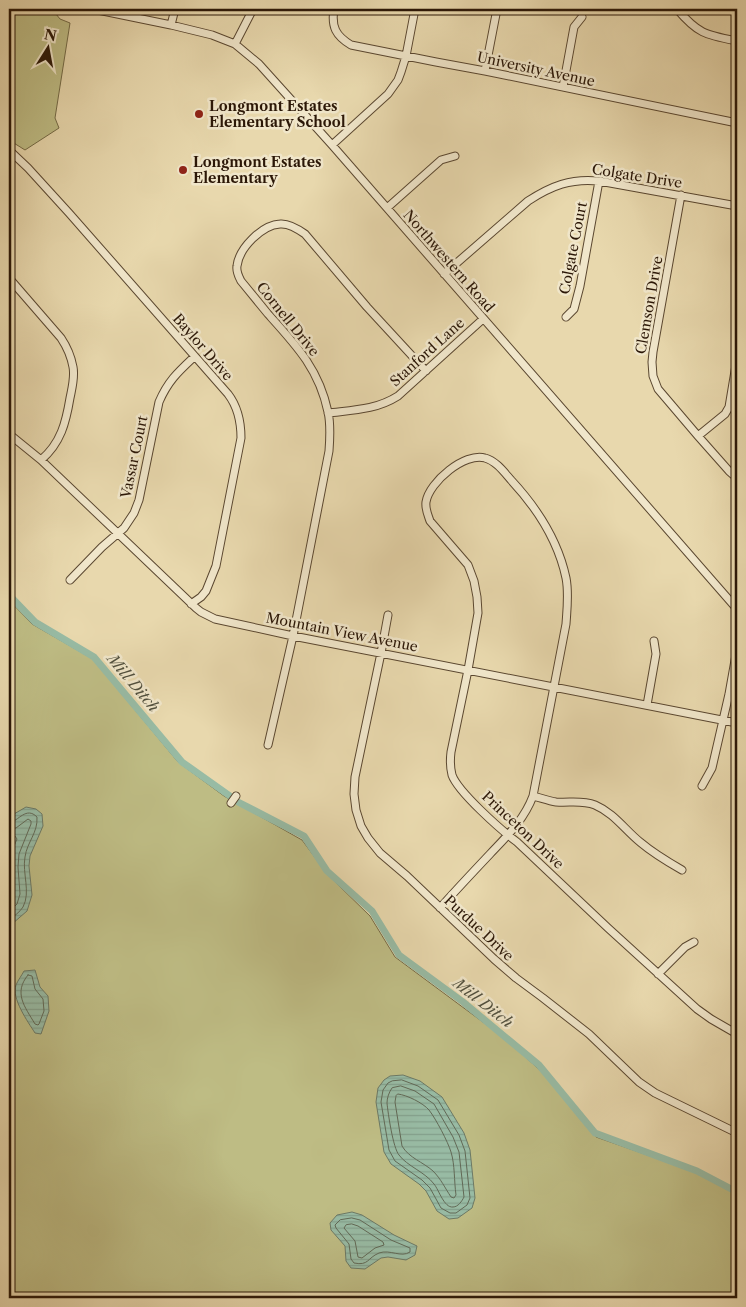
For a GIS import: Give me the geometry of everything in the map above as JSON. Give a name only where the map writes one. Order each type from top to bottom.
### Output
[{"type":"street","name":"Northwestern Road","points":[[93,9],[212,35],[235,44],[259,64],[737,609]]},
{"type":"street","points":[[172,25],[175,9]]},
{"type":"street","points":[[235,44],[253,9]]},
{"type":"street","name":"University Avenue","points":[[334,9],[333,22],[336,31],[342,40],[351,45],[737,123]]},
{"type":"street","points":[[332,145],[388,94],[402,72],[415,9]]},
{"type":"street","points":[[485,71],[497,9]]},
{"type":"street","points":[[678,9],[688,22],[705,34],[737,41]]},
{"type":"street","points":[[563,87],[574,27],[582,17]]},
{"type":"street","name":"Baylor Drive","points":[[9,150],[69,213],[194,356],[232,400],[238,413],[241,438],[216,566],[206,591],[191,604]]},
{"type":"street","points":[[387,208],[441,160],[455,156]]},
{"type":"street","name":"Colgate Drive","points":[[444,274],[528,201],[543,192],[575,181],[599,181],[737,206]]},
{"type":"street","name":"Colgate Court","points":[[566,317],[574,309],[580,286],[599,181]]},
{"type":"street","name":"Clemson Drive","points":[[681,195],[654,342],[653,376],[658,389],[737,478]]},
{"type":"street","name":"Cornell Drive","points":[[268,746],[294,636],[329,451],[330,432],[328,413],[322,390],[312,368],[298,346],[241,282],[237,273],[241,253],[248,242],[273,225],[286,224],[305,234],[367,307],[426,371]]},
{"type":"street","points":[[9,278],[61,338],[67,347],[73,367],[73,383],[64,426],[59,438],[48,454],[41,460]]},
{"type":"street","name":"Stanford Lane","points":[[328,413],[374,407],[387,403],[398,396],[483,319]]},
{"type":"street","name":"Vassar Court","points":[[70,580],[102,547],[118,534],[134,513],[139,500],[159,402],[172,378],[194,356]]},
{"type":"street","points":[[698,436],[724,414],[729,406],[737,359]]},
{"type":"street","name":"Mountain View Avenue","points":[[9,434],[41,460],[191,604],[214,619],[737,723]]},
{"type":"street","name":"Princeton Drive","points":[[440,908],[508,835],[522,819],[533,796],[566,624],[566,579],[559,554],[549,530],[527,497],[494,462],[481,457],[471,458],[462,462],[448,472],[433,487],[426,503],[430,521],[468,566],[474,581],[477,597],[478,613],[451,752],[452,776],[475,804],[508,835],[517,842],[658,974],[697,1009],[737,1034]]},
{"type":"street","name":"Purdue Drive","points":[[388,615],[355,777],[354,794],[356,810],[361,826],[368,838],[380,853],[516,978],[589,1034],[639,1082],[655,1093],[737,1133]]},
{"type":"street","points":[[647,705],[656,654],[654,641]]},
{"type":"street","points":[[702,786],[712,768],[737,649]]},
{"type":"street","points":[[231,803],[236,796]]},
{"type":"street","points":[[533,796],[555,802],[581,802],[594,805],[606,811],[656,855],[682,870]]},
{"type":"street","points":[[658,974],[685,947],[694,942]]},
{"type":"shaded area","points":[[9,9],[52,9],[60,19],[70,23],[55,118],[59,128],[25,150],[9,140]]},
{"type":"shaded area","points":[[9,600],[32,624],[93,659],[178,762],[224,796],[302,840],[328,875],[370,916],[395,957],[503,1037],[542,1072],[596,1137],[699,1173],[737,1195],[737,1298],[9,1298]]},
{"type":"water","points":[[26,807],[36,809],[42,814],[43,826],[30,856],[29,866],[32,895],[27,911],[9,926],[9,820],[14,814]]},
{"type":"water","points":[[35,970],[40,987],[48,996],[49,1011],[41,1034],[35,1033],[18,1003],[15,990],[24,971]]},
{"type":"water","points":[[403,1075],[420,1081],[442,1097],[464,1133],[470,1150],[475,1198],[472,1208],[458,1218],[449,1219],[437,1211],[426,1191],[391,1164],[384,1152],[376,1102],[378,1088],[390,1076]]},
{"type":"water","points":[[352,1212],[362,1215],[394,1235],[417,1246],[415,1255],[406,1260],[388,1257],[381,1258],[365,1269],[351,1268],[346,1261],[345,1246],[331,1230],[330,1223],[337,1215]]},
{"type":"waterway","name":"Mill Ditch","points":[[9,595],[35,622],[94,657],[182,762],[230,796]]},
{"type":"waterway","name":"Mill Ditch","points":[[238,802],[304,836],[327,871],[372,911],[399,955],[463,1002],[539,1065],[595,1133],[697,1171],[737,1192]]},
{"type":"place","name":"Longmont Estates Elementary School","points":[[199,114]]},
{"type":"place","name":"Longmont Estates Elementary","points":[[183,170]]}]
